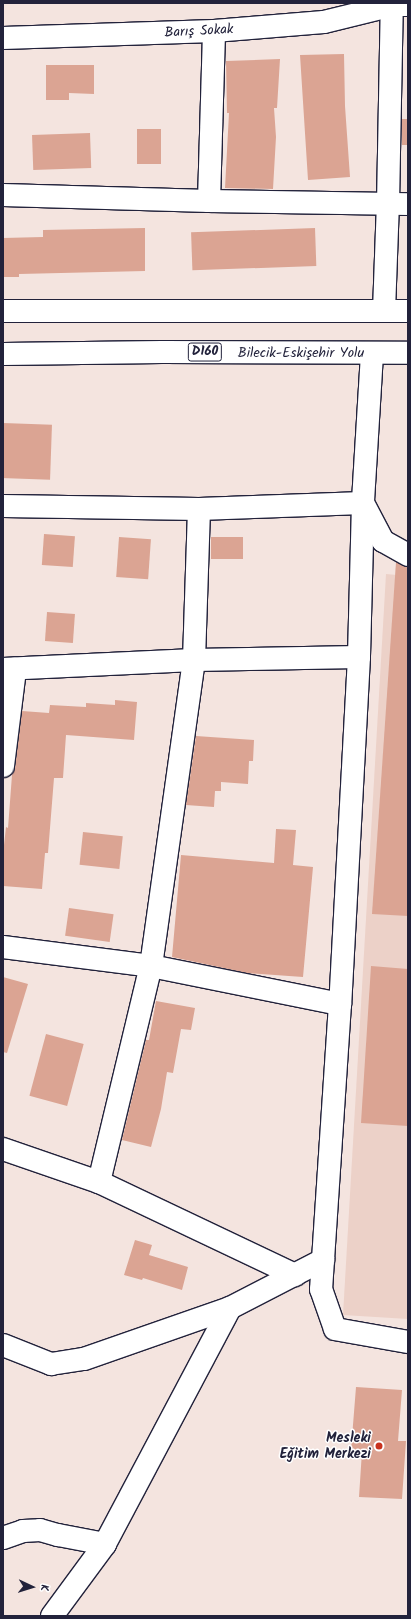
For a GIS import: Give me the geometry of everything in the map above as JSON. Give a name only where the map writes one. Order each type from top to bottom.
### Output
[{"type":"street","name":"Barış Sokak","points":[[3,38],[214,31],[324,22],[398,5]]},
{"type":"street","points":[[384,311],[398,204],[398,5]]},
{"type":"street","points":[[209,201],[214,31]]},
{"type":"street","points":[[3,195],[209,201],[398,204]]},
{"type":"street","points":[[3,311],[408,311]]},
{"type":"street","name":"Bilecik-Eskişehir Yolu","points":[[3,354],[162,352],[408,353]]},
{"type":"street","points":[[372,354],[363,503],[359,657],[340,1004],[321,1289],[335,1329],[408,1342]]},
{"type":"street","points":[[3,506],[199,509],[363,503]]},
{"type":"street","points":[[363,503],[383,541],[408,556]]},
{"type":"street","points":[[100,1182],[151,966],[194,660],[199,509]]},
{"type":"street","points":[[3,766],[9,669],[194,660],[359,657]]},
{"type":"street","points":[[3,947],[151,966],[340,1004]]},
{"type":"street","points":[[3,1149],[100,1182],[296,1275]]},
{"type":"street","points":[[3,1345],[51,1364],[84,1360],[230,1308],[323,1260]]},
{"type":"street","points":[[52,1616],[105,1544],[230,1308]]},
{"type":"street","points":[[3,1538],[23,1531],[40,1530],[105,1544]]},
{"type":"shaded area","points":[[386,574],[408,576],[408,1319],[343,1315]]},
{"type":"building","points":[[344,54],[345,106],[350,177],[308,180],[300,55]]},
{"type":"building","points":[[280,59],[277,108],[274,108],[276,137],[273,189],[225,188],[229,113],[227,113],[226,61]]},
{"type":"building","points":[[46,65],[94,65],[94,94],[69,93],[69,100],[46,100]]},
{"type":"building","points":[[402,119],[408,119],[408,145],[402,145]]},
{"type":"building","points":[[137,129],[161,129],[161,164],[137,164]]},
{"type":"building","points":[[90,133],[91,168],[33,170],[32,135]]},
{"type":"building","points":[[145,228],[145,271],[19,274],[19,277],[3,277],[3,238],[43,237],[43,230]]},
{"type":"building","points":[[315,228],[316,266],[192,270],[191,232]]},
{"type":"building","points":[[3,423],[52,425],[50,480],[3,478]]},
{"type":"building","points":[[44,534],[75,536],[73,567],[42,565]]},
{"type":"building","points":[[119,537],[151,539],[148,579],[116,577]]},
{"type":"building","points":[[211,537],[243,537],[243,559],[211,559]]},
{"type":"building","points":[[396,562],[408,567],[408,916],[372,914]]},
{"type":"building","points":[[47,612],[75,614],[73,643],[45,641]]},
{"type":"building","points":[[115,700],[137,702],[134,740],[66,735],[63,778],[54,778],[48,853],[45,853],[42,889],[3,886],[3,854],[6,827],[8,828],[12,775],[15,768],[22,711],[49,713],[50,705],[86,707],[86,703],[115,705]]},
{"type":"building","points":[[196,736],[254,740],[253,761],[249,761],[248,784],[221,782],[221,791],[215,791],[214,807],[186,805]]},
{"type":"building","points":[[276,829],[296,830],[293,865],[313,867],[303,977],[247,973],[172,957],[181,855],[274,863]]},
{"type":"building","points":[[83,832],[123,836],[119,869],[80,865]]},
{"type":"building","points":[[69,908],[114,914],[110,942],[65,936]]},
{"type":"building","points":[[371,966],[408,969],[408,1126],[361,1123]]},
{"type":"building","points":[[3,977],[28,984],[7,1053],[3,1052]]},
{"type":"building","points":[[156,1001],[195,1008],[191,1030],[181,1029],[173,1073],[167,1072],[161,1109],[151,1147],[122,1140],[146,1040],[149,1040]]},
{"type":"building","points":[[46,1034],[84,1044],[67,1106],[29,1096]]},
{"type":"building","points":[[135,1240],[152,1245],[149,1255],[188,1267],[182,1290],[143,1278],[142,1280],[124,1275]]},
{"type":"building","name":"Mesleki Eğitim Merkezi","points":[[356,1387],[402,1390],[398,1441],[406,1441],[402,1499],[359,1497],[362,1451],[351,1450]]},
{"type":"place","name":"Mesleki Eğitim Merkezi","points":[[379,1446]]}]
